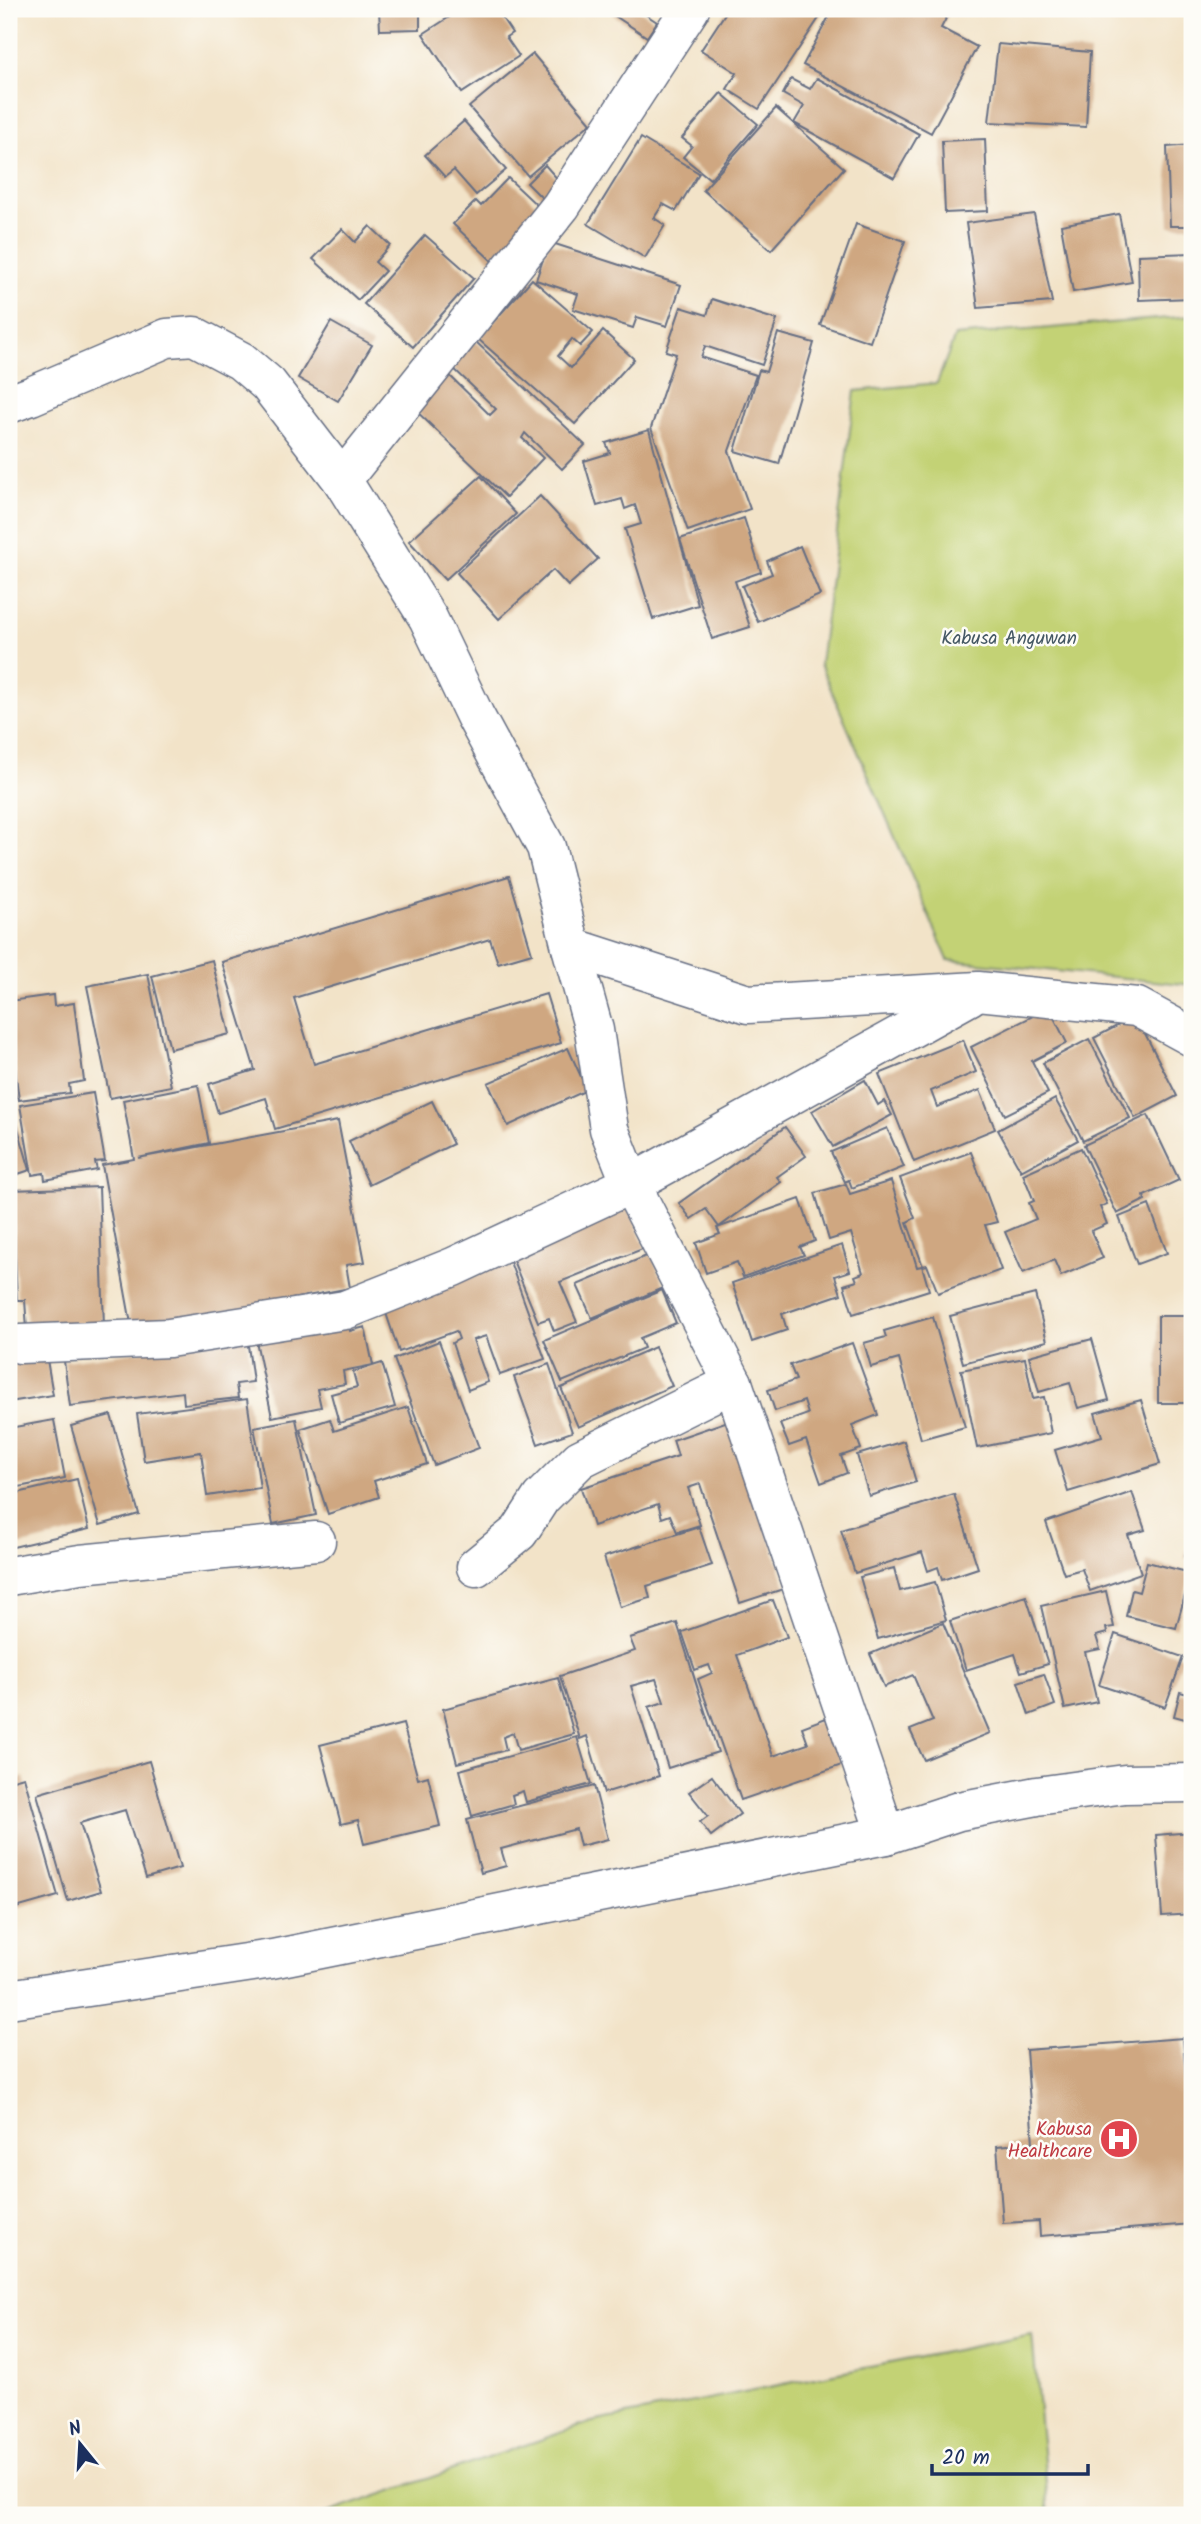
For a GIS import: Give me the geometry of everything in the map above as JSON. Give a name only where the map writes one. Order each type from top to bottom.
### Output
[{"type":"street","points":[[342,480],[561,206],[690,9]]},
{"type":"street","points":[[9,404],[167,338],[194,336],[241,361],[268,384],[342,480],[428,618],[475,716],[546,847],[594,1030],[609,1129],[631,1184],[733,1383],[886,1835]]},
{"type":"street","points":[[571,947],[748,1004],[978,991],[1137,1007],[1191,1040]]},
{"type":"street","points":[[20,1344],[169,1338],[345,1310],[453,1267],[631,1184],[978,991]]},
{"type":"street","points":[[476,1567],[519,1532],[541,1498],[580,1459],[733,1383]]},
{"type":"street","points":[[9,1576],[79,1564],[316,1541]]},
{"type":"street","points":[[9,1999],[272,1959],[886,1835],[959,1811],[1037,1796],[1125,1783],[1192,1783]]},
{"type":"green space","name":"Kabusa Anguwan","points":[[1192,316],[1192,985],[948,960],[820,664],[855,391],[937,383],[955,336]]},
{"type":"green space","points":[[1032,2335],[1049,2515],[322,2515],[592,2422]]},
{"type":"building","points":[[379,9],[420,9],[420,29],[380,30]]},
{"type":"building","points":[[462,9],[496,9],[512,33],[506,37],[519,56],[462,93],[423,34]]},
{"type":"building","points":[[616,9],[637,9],[657,22],[647,37],[612,14]]},
{"type":"building","points":[[728,9],[825,9],[759,109],[727,89],[737,73],[701,50]]},
{"type":"building","points":[[833,9],[951,9],[941,28],[977,47],[931,133],[803,65]]},
{"type":"building","points":[[998,44],[1090,52],[1086,127],[989,122]]},
{"type":"building","points":[[533,54],[591,123],[528,176],[469,107]]},
{"type":"building","points":[[817,78],[919,134],[894,178],[794,123],[804,106],[783,94],[791,79],[810,89]]},
{"type":"building","points":[[721,93],[758,124],[710,179],[683,157],[692,146],[682,138]]},
{"type":"building","points":[[776,108],[844,168],[771,250],[703,190]]},
{"type":"building","points":[[464,121],[506,170],[476,195],[454,170],[445,177],[425,155]]},
{"type":"building","points":[[641,138],[699,173],[676,211],[663,204],[654,218],[665,225],[645,258],[588,224]]},
{"type":"building","points":[[985,139],[988,211],[945,213],[942,141]]},
{"type":"building","points":[[1192,145],[1192,226],[1170,226],[1167,147]]},
{"type":"building","points":[[545,165],[560,182],[543,199],[527,183]]},
{"type":"building","points":[[508,178],[542,210],[493,262],[453,224],[476,201],[481,206]]},
{"type":"building","points":[[1034,214],[1052,302],[978,308],[966,223]]},
{"type":"building","points":[[1119,214],[1132,282],[1073,292],[1061,225]]},
{"type":"building","points":[[856,224],[905,241],[870,342],[820,325]]},
{"type":"building","points":[[370,226],[390,245],[375,262],[385,271],[358,300],[313,259],[342,229],[355,242]]},
{"type":"building","points":[[425,235],[474,278],[413,347],[364,304]]},
{"type":"building","points":[[549,242],[681,285],[667,326],[637,317],[633,328],[573,309],[578,294],[536,280]]},
{"type":"building","points":[[1192,253],[1192,298],[1139,300],[1138,255]]},
{"type":"building","points":[[532,279],[593,332],[580,346],[572,339],[558,356],[571,368],[603,331],[634,359],[575,424],[478,339]]},
{"type":"building","points":[[712,299],[777,320],[762,365],[705,346],[701,357],[756,375],[729,451],[750,509],[688,531],[651,428],[676,354],[666,351],[681,307],[707,315]]},
{"type":"building","points":[[331,322],[372,345],[338,401],[298,378]]},
{"type":"building","points":[[778,333],[814,343],[779,464],[735,451],[759,370],[766,372]]},
{"type":"building","points":[[475,341],[585,445],[562,469],[525,433],[522,438],[543,458],[506,497],[411,406],[445,371],[490,415],[496,409],[451,366]]},
{"type":"building","points":[[649,430],[698,605],[653,619],[625,529],[641,524],[635,505],[625,509],[622,499],[597,506],[584,461],[610,453],[606,443]]},
{"type":"building","points":[[481,476],[516,514],[445,580],[409,541]]},
{"type":"building","points":[[540,496],[598,559],[568,586],[553,570],[499,619],[457,573]]},
{"type":"building","points":[[744,518],[761,572],[735,581],[750,627],[712,639],[680,539]]},
{"type":"building","points":[[800,546],[820,595],[758,622],[742,586],[772,574],[767,561]]},
{"type":"building","points":[[509,876],[532,953],[498,963],[490,939],[294,998],[314,1064],[546,994],[561,1043],[275,1129],[266,1098],[218,1113],[209,1084],[255,1070],[222,962]]},
{"type":"building","points":[[212,960],[230,1034],[170,1049],[152,976]]},
{"type":"building","points":[[148,974],[171,1086],[110,1098],[87,986]]},
{"type":"building","points":[[53,995],[54,1006],[74,1003],[84,1081],[69,1084],[70,1093],[19,1100],[9,1001]]},
{"type":"building","points":[[1049,1008],[1067,1043],[1032,1061],[1048,1093],[1005,1115],[971,1047]]},
{"type":"building","points":[[1136,1016],[1177,1096],[1135,1118],[1094,1038]]},
{"type":"building","points":[[1089,1039],[1130,1118],[1083,1141],[1043,1063]]},
{"type":"building","points":[[963,1040],[976,1072],[931,1091],[937,1107],[980,1090],[995,1129],[914,1162],[879,1074]]},
{"type":"building","points":[[568,1048],[587,1090],[508,1126],[488,1083]]},
{"type":"building","points":[[9,1055],[16,1099],[9,1100]]},
{"type":"building","points":[[865,1080],[878,1105],[884,1101],[892,1115],[833,1147],[812,1111]]},
{"type":"building","points":[[198,1085],[209,1143],[138,1158],[338,1121],[365,1262],[346,1265],[350,1288],[132,1329],[102,1165],[134,1159],[123,1100]]},
{"type":"building","points":[[93,1093],[105,1161],[95,1162],[97,1170],[45,1180],[44,1173],[32,1175],[20,1105]]},
{"type":"building","points":[[1055,1099],[1078,1140],[1021,1171],[998,1130]]},
{"type":"building","points":[[432,1101],[453,1144],[369,1185],[349,1141]]},
{"type":"building","points":[[11,1104],[30,1170],[9,1177],[9,1105]]},
{"type":"building","points":[[1148,1115],[1179,1180],[1144,1196],[1145,1200],[1117,1214],[1084,1145]]},
{"type":"building","points":[[785,1127],[806,1156],[777,1177],[781,1182],[719,1227],[706,1209],[691,1219],[679,1203]]},
{"type":"building","points":[[887,1128],[904,1167],[852,1188],[849,1180],[845,1182],[831,1152]]},
{"type":"building","points":[[1081,1148],[1107,1204],[1100,1207],[1107,1224],[1091,1231],[1103,1258],[1061,1276],[1054,1260],[1023,1273],[1005,1232],[1036,1219],[1029,1203],[1034,1201],[1023,1174]]},
{"type":"building","points":[[971,1152],[997,1222],[985,1225],[1001,1270],[938,1293],[927,1265],[923,1266],[907,1222],[915,1218],[900,1178]]},
{"type":"building","points":[[891,1181],[917,1267],[922,1266],[929,1290],[853,1314],[844,1285],[857,1281],[855,1276],[863,1273],[851,1233],[829,1240],[815,1193],[846,1184],[850,1194]]},
{"type":"building","points":[[99,1187],[104,1326],[27,1329],[25,1300],[17,1300],[12,1190]]},
{"type":"building","points":[[800,1199],[815,1241],[800,1247],[804,1255],[743,1277],[737,1262],[706,1273],[696,1243],[720,1234],[717,1228]]},
{"type":"building","points":[[627,1201],[645,1248],[560,1282],[577,1322],[554,1331],[549,1318],[538,1322],[512,1258]]},
{"type":"building","points":[[1149,1205],[1167,1253],[1137,1264],[1119,1217]]},
{"type":"building","points":[[842,1245],[850,1271],[835,1276],[841,1294],[782,1314],[787,1330],[752,1342],[732,1283]]},
{"type":"building","points":[[651,1254],[665,1287],[592,1318],[577,1285]]},
{"type":"building","points":[[509,1259],[545,1359],[500,1375],[486,1336],[473,1340],[488,1382],[468,1390],[452,1343],[459,1339],[456,1331],[399,1352],[385,1310]]},
{"type":"building","points":[[11,1271],[13,1318],[9,1318]]},
{"type":"building","points":[[662,1290],[676,1323],[640,1338],[644,1348],[562,1382],[544,1340]]},
{"type":"building","points":[[1035,1294],[1047,1341],[963,1363],[950,1316]]},
{"type":"building","points":[[347,1316],[350,1331],[365,1327],[373,1365],[343,1371],[345,1384],[317,1389],[321,1407],[272,1417],[255,1336]]},
{"type":"building","points":[[1158,1316],[1192,1316],[1192,1403],[1158,1403]]},
{"type":"building","points":[[933,1317],[965,1427],[921,1439],[899,1359],[871,1367],[864,1343],[886,1337],[884,1331]]},
{"type":"building","points":[[247,1338],[253,1382],[236,1384],[238,1398],[184,1404],[183,1392],[70,1406],[64,1361]]},
{"type":"building","points":[[1092,1339],[1109,1400],[1078,1408],[1070,1383],[1039,1392],[1029,1356]]},
{"type":"building","points":[[439,1341],[479,1448],[434,1465],[394,1359]]},
{"type":"building","points":[[852,1343],[878,1415],[852,1425],[861,1449],[841,1456],[847,1473],[821,1483],[806,1440],[789,1446],[780,1424],[808,1414],[804,1401],[775,1411],[768,1390],[796,1380],[790,1365]]},
{"type":"building","points":[[655,1347],[672,1386],[578,1427],[561,1388]]},
{"type":"building","points":[[46,1354],[53,1395],[9,1402],[9,1360]]},
{"type":"building","points":[[1025,1358],[1033,1399],[1044,1397],[1051,1433],[977,1448],[961,1370]]},
{"type":"building","points":[[382,1363],[395,1407],[339,1423],[331,1394],[357,1387],[353,1372]]},
{"type":"building","points":[[549,1364],[572,1432],[538,1444],[514,1377]]},
{"type":"building","points":[[247,1399],[260,1488],[207,1496],[201,1452],[144,1461],[137,1414]]},
{"type":"building","points":[[1141,1400],[1160,1464],[1068,1492],[1055,1450],[1102,1436],[1095,1413]]},
{"type":"building","points":[[408,1407],[427,1464],[374,1481],[379,1497],[328,1514],[300,1429],[330,1419],[334,1431]]},
{"type":"building","points":[[111,1415],[139,1514],[100,1525],[71,1426]]},
{"type":"building","points":[[296,1419],[316,1515],[273,1524],[254,1427]]},
{"type":"building","points":[[54,1420],[65,1478],[13,1488],[9,1467],[9,1428]]},
{"type":"building","points":[[731,1420],[786,1588],[740,1603],[700,1484],[688,1488],[700,1525],[677,1532],[670,1515],[662,1518],[658,1504],[593,1526],[581,1488],[678,1456],[673,1440]]},
{"type":"building","points":[[904,1441],[916,1482],[869,1496],[857,1455]]},
{"type":"building","points":[[77,1479],[89,1529],[9,1548],[9,1495]]},
{"type":"building","points":[[1132,1492],[1145,1530],[1128,1535],[1141,1573],[1090,1591],[1082,1569],[1064,1574],[1046,1522]]},
{"type":"building","points":[[954,1494],[978,1568],[942,1580],[938,1567],[928,1571],[922,1552],[855,1573],[841,1530]]},
{"type":"building","points":[[699,1527],[712,1565],[647,1586],[650,1598],[620,1607],[604,1557]]},
{"type":"building","points":[[1192,1527],[1192,1560],[1185,1558]]},
{"type":"building","points":[[1147,1562],[1191,1573],[1176,1628],[1126,1616],[1132,1590],[1139,1592]]},
{"type":"building","points":[[894,1568],[900,1591],[935,1582],[946,1620],[878,1639],[860,1577]]},
{"type":"building","points":[[1106,1591],[1114,1627],[1106,1628],[1107,1633],[1096,1636],[1100,1649],[1085,1652],[1097,1702],[1065,1709],[1041,1606]]},
{"type":"building","points":[[1026,1596],[1048,1664],[1021,1672],[1015,1654],[966,1670],[950,1621]]},
{"type":"building","points":[[773,1600],[787,1637],[737,1655],[773,1756],[808,1744],[802,1727],[826,1718],[842,1765],[741,1800],[698,1679],[712,1673],[709,1665],[695,1670],[682,1632]]},
{"type":"building","points":[[677,1623],[718,1752],[668,1768],[649,1707],[664,1702],[656,1679],[631,1686],[659,1776],[604,1793],[587,1736],[580,1739],[560,1676],[635,1651],[630,1638]]},
{"type":"building","points":[[943,1623],[990,1733],[924,1760],[910,1730],[933,1721],[913,1675],[884,1687],[870,1654]]},
{"type":"building","points":[[1115,1634],[1183,1657],[1165,1707],[1099,1685]]},
{"type":"building","points":[[1044,1674],[1055,1705],[1029,1715],[1018,1682]]},
{"type":"building","points":[[558,1678],[574,1734],[518,1750],[513,1733],[503,1737],[506,1750],[457,1763],[443,1709]]},
{"type":"building","points":[[1180,1692],[1192,1695],[1192,1721],[1174,1716]]},
{"type":"building","points":[[403,1724],[418,1779],[428,1776],[440,1826],[364,1844],[358,1820],[341,1824],[320,1745]]},
{"type":"building","points":[[577,1737],[591,1784],[526,1802],[523,1791],[512,1795],[514,1804],[472,1816],[460,1770]]},
{"type":"building","points":[[149,1761],[180,1868],[146,1878],[125,1810],[80,1823],[101,1891],[68,1901],[37,1794]]},
{"type":"building","points":[[712,1776],[740,1814],[711,1836],[700,1822],[708,1816],[689,1792]]},
{"type":"building","points":[[24,1777],[58,1896],[9,1910],[9,1781]]},
{"type":"building","points":[[594,1786],[608,1839],[580,1846],[576,1829],[501,1849],[506,1866],[481,1873],[467,1820]]},
{"type":"building","points":[[1192,1832],[1192,1914],[1162,1916],[1156,1835]]},
{"type":"building","points":[[1183,2038],[1192,2163],[1192,2224],[1040,2236],[1039,2221],[1003,2223],[997,2146],[1033,2143],[1026,2050]]},
{"type":"place","name":"Kabusa Healthcare","points":[[1119,2139]]}]
